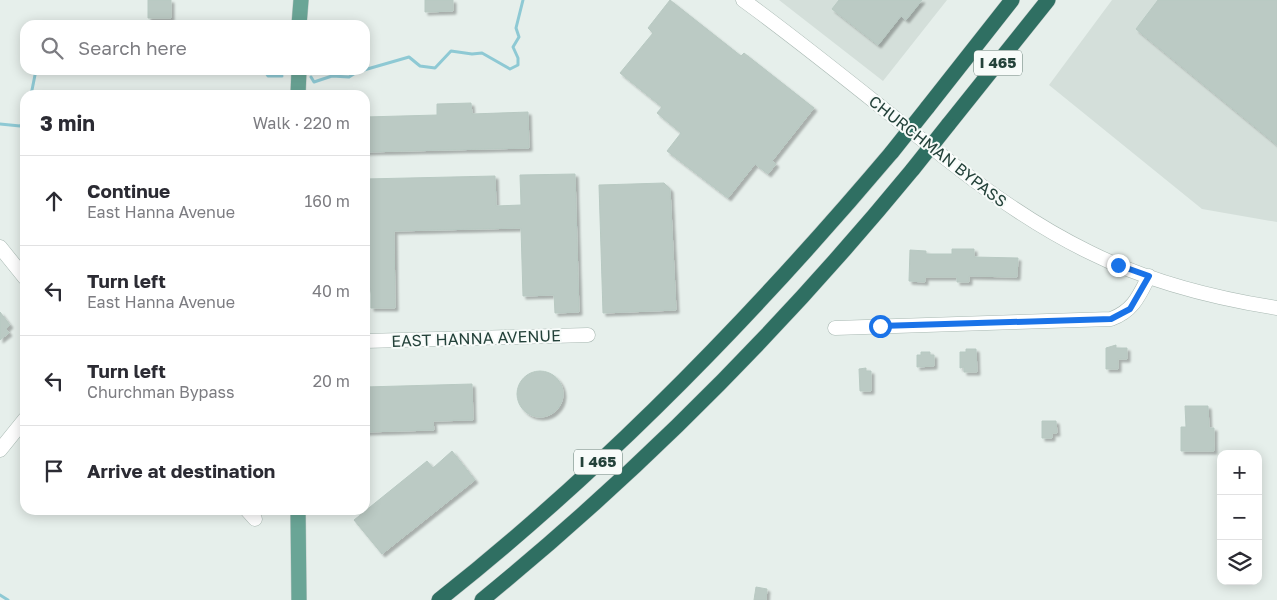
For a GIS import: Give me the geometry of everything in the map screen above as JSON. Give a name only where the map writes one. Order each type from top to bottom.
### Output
[{"type":"highway","name":"I 465","points":[[439,600],[549,506],[664,400],[753,309],[892,152],[1012,0]]},
{"type":"highway","name":"I 465","points":[[482,600],[553,540],[684,419],[798,301],[913,169],[1048,0]]},
{"type":"main road","points":[[298,75],[298,90]]},
{"type":"main road","points":[[298,515],[299,600]]},
{"type":"street","name":"CHURCHMAN BYPASS","points":[[743,0],[993,195],[1040,225],[1088,252],[1149,276]]},
{"type":"street","points":[[0,247],[20,272]]},
{"type":"street","points":[[835,328],[1111,319],[1130,309],[1149,276],[1202,292],[1277,308]]},
{"type":"street","name":"EAST HANNA AVENUE","points":[[370,341],[588,335]]},
{"type":"street","points":[[0,450],[20,424]]},
{"type":"shaded area","points":[[779,0],[947,0],[883,81]]},
{"type":"shaded area","points":[[1112,0],[1277,0],[1277,222],[1202,209],[1049,85]]},
{"type":"building","points":[[148,0],[171,0],[171,18],[148,18]]},
{"type":"building","points":[[425,0],[453,0],[453,11],[425,12]]},
{"type":"building","points":[[670,0],[741,56],[744,53],[814,108],[772,161],[776,164],[768,174],[755,164],[728,198],[667,151],[681,133],[657,113],[662,107],[620,73],[653,33],[648,28]]},
{"type":"building","points":[[839,0],[922,0],[906,20],[901,16],[878,45],[832,9]]},
{"type":"building","points":[[1158,0],[1277,0],[1277,145],[1136,29]]},
{"type":"building","points":[[471,103],[472,114],[528,112],[529,148],[370,152],[370,117],[437,115],[437,104]]},
{"type":"building","points":[[575,174],[579,312],[555,313],[554,295],[523,296],[521,228],[394,231],[395,308],[371,308],[370,179],[495,176],[496,206],[521,205],[520,175]]},
{"type":"building","points":[[664,183],[670,189],[676,310],[603,313],[599,185]]},
{"type":"building","points":[[952,249],[974,249],[974,257],[1018,258],[1017,277],[969,276],[969,282],[957,282],[957,277],[925,277],[925,282],[909,281],[910,250],[926,251],[926,254],[952,254]]},
{"type":"building","points":[[0,312],[10,325],[6,329],[9,333],[0,340]]},
{"type":"building","points":[[1116,345],[1116,348],[1127,348],[1127,359],[1118,359],[1118,369],[1106,369],[1106,348]]},
{"type":"building","points":[[966,349],[976,349],[977,372],[964,372],[964,367],[960,368],[960,352],[966,352]]},
{"type":"building","points":[[921,352],[930,352],[930,355],[934,355],[934,366],[917,367],[917,355],[921,355]]},
{"type":"building","points":[[866,368],[866,371],[871,371],[871,391],[860,391],[859,369]]},
{"type":"building","points":[[540,371],[553,375],[559,381],[563,394],[559,407],[553,413],[540,417],[527,413],[521,407],[517,394],[521,381],[527,375]]},
{"type":"building","points":[[472,384],[473,420],[433,421],[434,430],[370,432],[370,387]]},
{"type":"building","points":[[1185,406],[1208,406],[1209,428],[1214,428],[1214,451],[1181,451],[1181,427],[1186,427]]},
{"type":"building","points":[[1042,421],[1056,421],[1057,433],[1052,433],[1052,438],[1042,438]]},
{"type":"building","points":[[452,451],[475,480],[382,554],[354,520],[360,515],[370,515],[370,507],[427,461],[433,468]]},
{"type":"building","points":[[756,587],[767,589],[766,600],[754,600]]},
{"type":"waterway","points":[[370,68],[409,57],[420,66],[435,68],[451,51],[472,54],[482,53],[510,69],[518,65],[518,58],[513,47],[519,37],[516,28],[523,0]]},
{"type":"waterway","points":[[32,90],[35,75]]},
{"type":"waterway","points":[[267,75],[282,76]]},
{"type":"waterway","points":[[311,77],[314,82],[332,76],[349,77],[352,75]]},
{"type":"waterway","points":[[0,124],[20,126]]},
{"type":"waterway","points":[[0,595],[8,600]]},
{"type":"route","points":[[880,326],[1111,319],[1130,309],[1136,302],[1149,276],[1118,265]]}]
